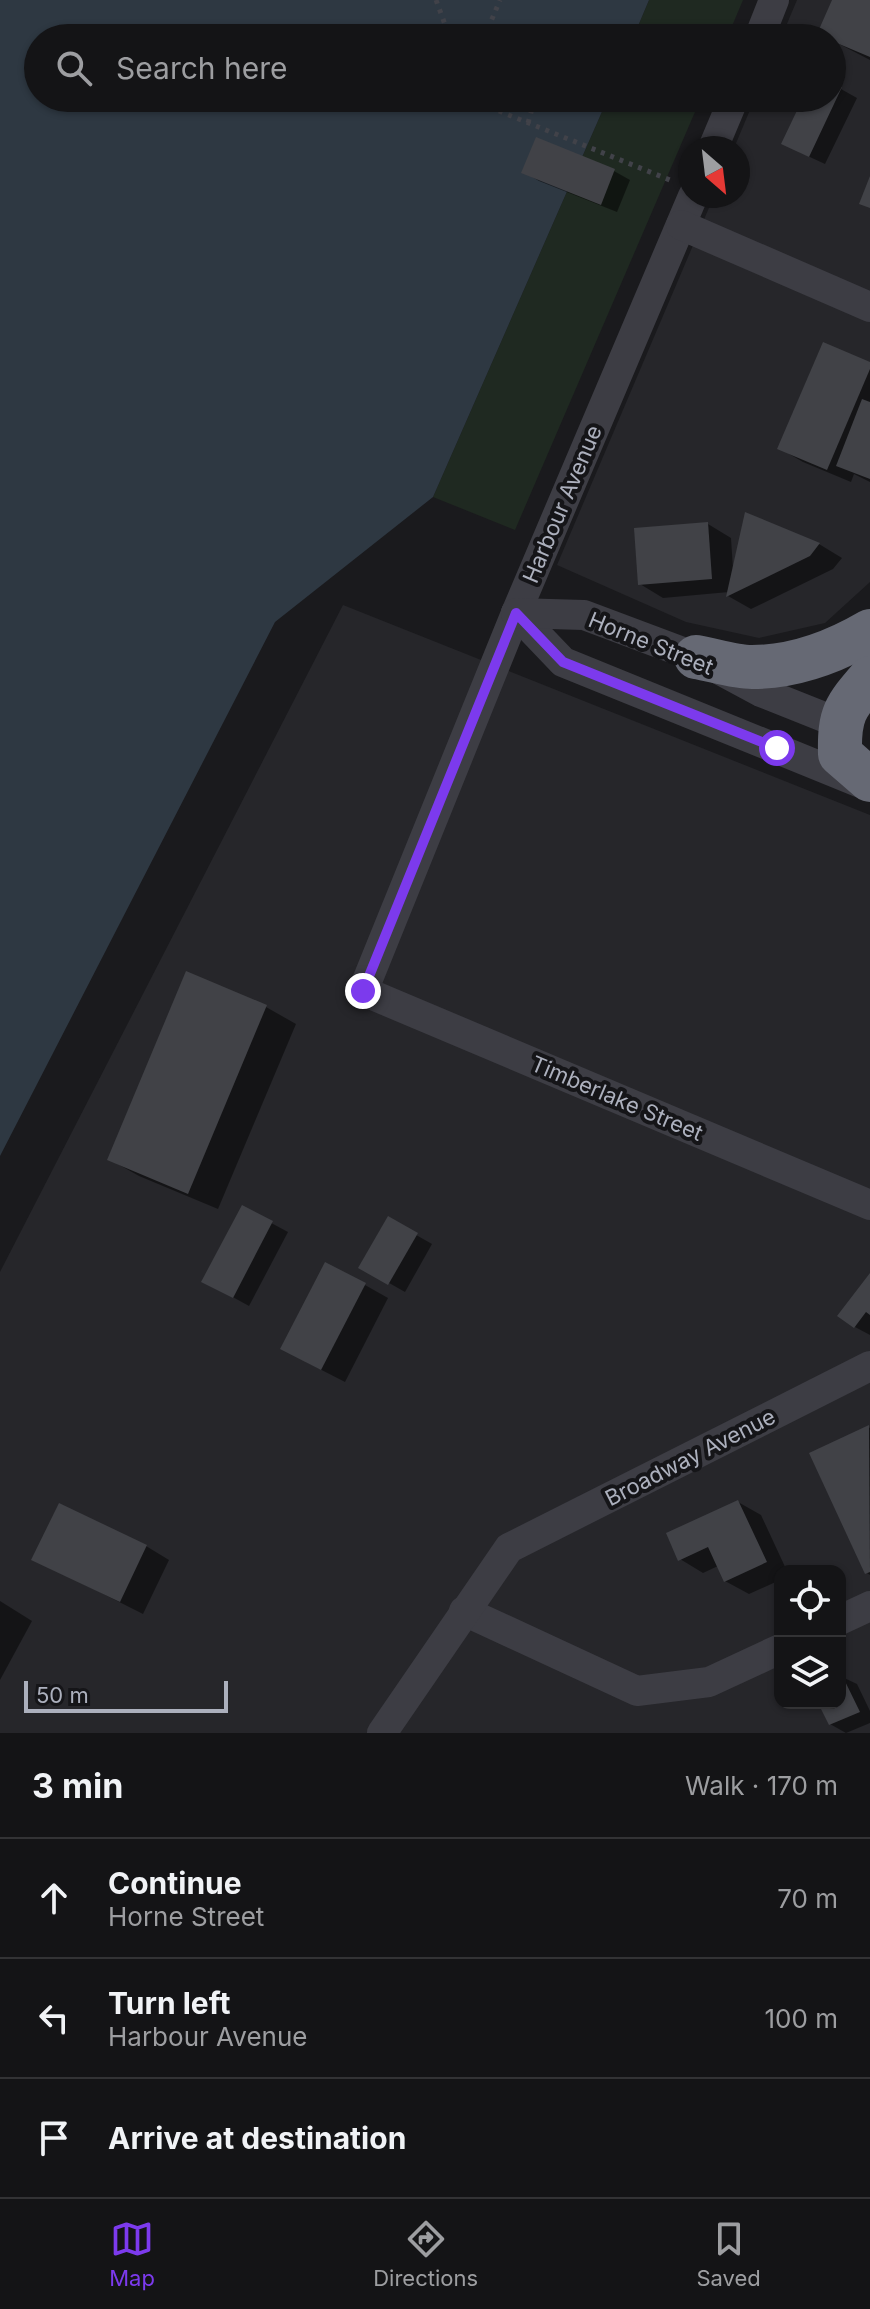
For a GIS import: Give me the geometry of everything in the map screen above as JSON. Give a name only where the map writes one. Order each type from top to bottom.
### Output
[{"type":"highway","points":[[696,657],[750,667],[797,663],[849,643],[870,631]]},
{"type":"highway","points":[[870,678],[855,695],[839,723],[840,754],[870,780]]},
{"type":"street","points":[[765,24],[774,0]]},
{"type":"street","points":[[718,136],[728,112]]},
{"type":"street","name":"Harbour Avenue","points":[[363,991],[516,613],[681,225],[682,208]]},
{"type":"street","points":[[681,225],[870,307]]},
{"type":"street","points":[[516,613],[563,662],[870,787]]},
{"type":"street","name":"Horne Street","points":[[516,613],[584,615],[696,657],[761,692],[839,723]]},
{"type":"street","name":"Timberlake Street","points":[[363,991],[870,1205]]},
{"type":"street","name":"Broadway Avenue","points":[[464,1611],[509,1548],[870,1366]]},
{"type":"street","points":[[846,1617],[870,1606]]},
{"type":"street","points":[[382,1733],[464,1611],[637,1691],[709,1682],[774,1652]]},
{"type":"path","points":[[436,0],[445,24]]},
{"type":"path","points":[[490,24],[500,0]]},
{"type":"path","points":[[501,112],[678,186]]},
{"type":"path","points":[[528,123],[531,112]]},
{"type":"shaded area","points":[[0,0],[649,0],[639,24],[24,24],[24,112],[602,112],[433,497],[275,622],[0,1156]]},
{"type":"shaded area","points":[[649,0],[743,0],[733,24],[639,24]]},
{"type":"shaded area","points":[[797,0],[870,0],[870,582],[825,623],[759,638],[686,622],[557,565],[709,208],[750,208],[750,136],[739,136],[749,112],[846,112],[846,24],[787,24]]},
{"type":"shaded area","points":[[602,112],[695,112],[685,136],[678,136],[678,151],[515,530],[433,497]]},
{"type":"shaded area","points":[[343,605],[870,815],[870,1733],[0,1733],[0,1272]]},
{"type":"building","points":[[832,0],[870,0],[870,57],[846,47],[846,24],[821,24]]},
{"type":"building","points":[[796,112],[830,112],[809,157],[781,144]]},
{"type":"building","points":[[536,137],[615,169],[601,205],[521,173]]},
{"type":"building","points":[[870,176],[870,208],[859,204]]},
{"type":"building","points":[[823,342],[870,362],[870,369],[827,470],[777,449]]},
{"type":"building","points":[[862,399],[870,402],[870,479],[836,466]]},
{"type":"building","points":[[745,512],[820,543],[810,556],[726,597]]},
{"type":"building","points":[[708,522],[712,579],[638,585],[634,528]]},
{"type":"building","points":[[186,971],[267,1005],[188,1194],[107,1160]]},
{"type":"building","points":[[242,1205],[273,1221],[233,1298],[201,1282]]},
{"type":"building","points":[[388,1216],[418,1233],[388,1285],[358,1268]]},
{"type":"building","points":[[325,1262],[366,1283],[321,1370],[280,1349]]},
{"type":"building","points":[[870,1273],[870,1315],[866,1312],[854,1328],[837,1316]]},
{"type":"building","points":[[869,1425],[870,1572],[865,1574],[809,1453]]},
{"type":"building","points":[[738,1500],[767,1562],[724,1582],[708,1547],[678,1561],[666,1533]]},
{"type":"building","points":[[59,1503],[147,1545],[120,1602],[31,1560]]},
{"type":"building","points":[[846,1683],[860,1712],[829,1725],[821,1709],[846,1709]]},
{"type":"route","points":[[363,991],[516,613],[563,662],[777,748]]}]
